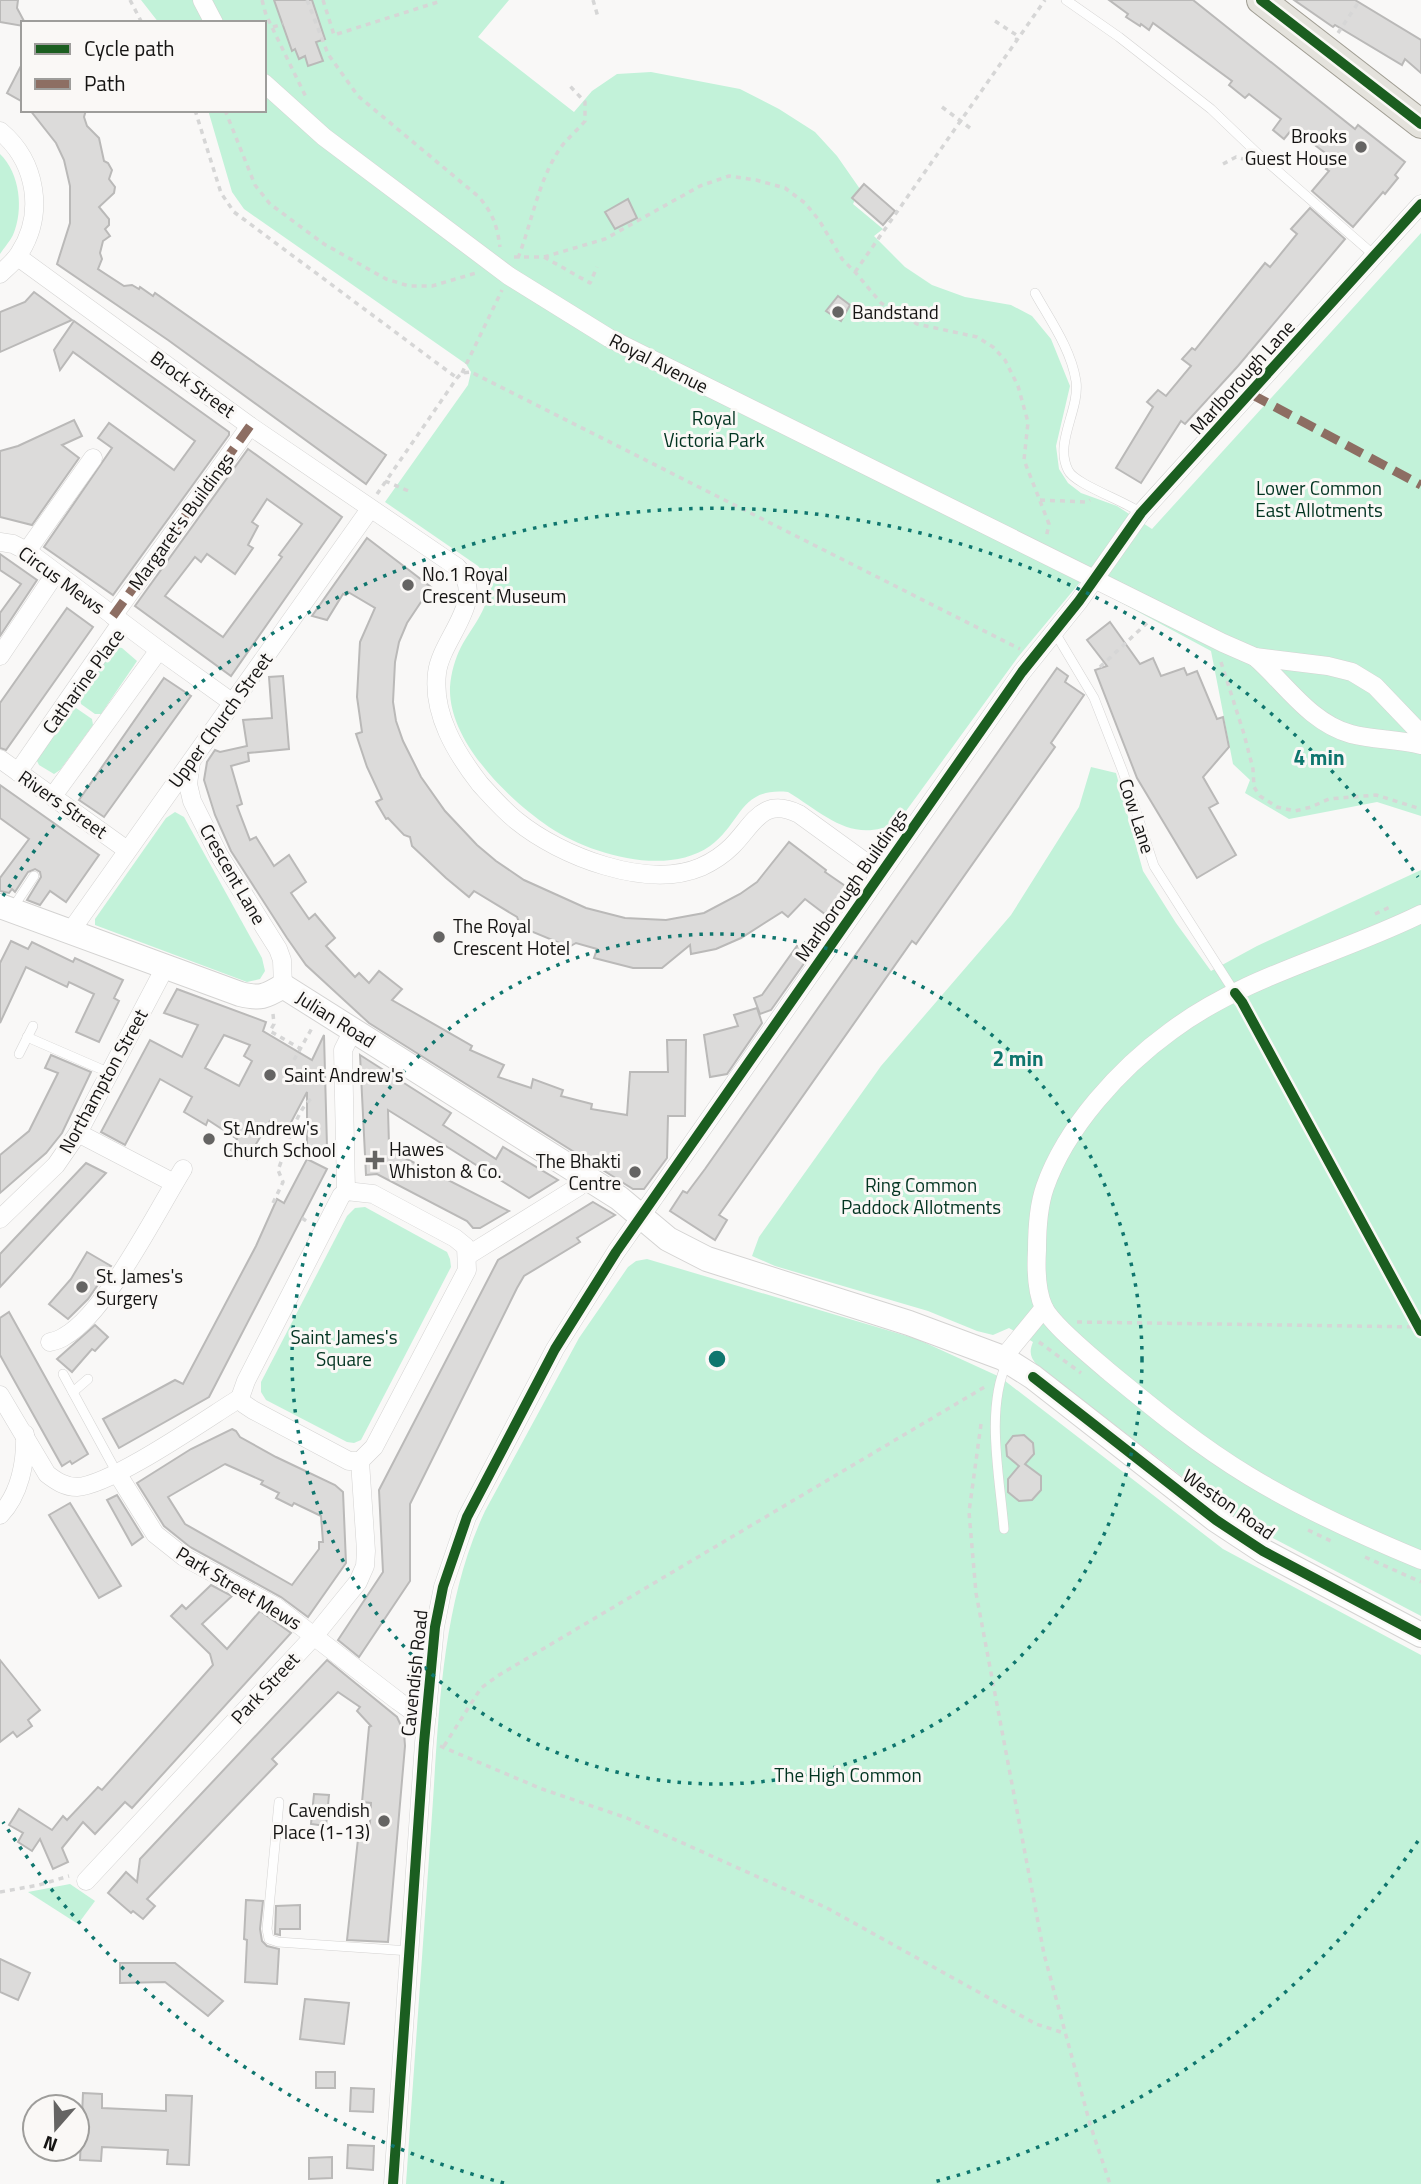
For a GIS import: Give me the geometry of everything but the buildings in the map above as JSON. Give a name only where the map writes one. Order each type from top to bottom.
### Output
[{"type":"main road","points":[[1261,0],[1421,124]]},
{"type":"street","points":[[202,0],[213,21]]},
{"type":"street","name":"Royal Avenue","points":[[266,85],[324,137],[609,338],[1255,657]]},
{"type":"street","points":[[0,131],[22,156],[31,176],[35,197],[34,218],[28,239],[18,257],[0,274]]},
{"type":"street","name":"Marlborough Lane","points":[[1095,578],[1141,513],[1421,204]]},
{"type":"street","name":"Brock Street","points":[[18,257],[250,426],[464,574],[469,593],[463,612],[441,654],[437,673],[439,708],[445,729],[476,779],[495,802],[519,823],[551,843],[596,863],[648,873],[673,873],[698,868],[717,859],[766,810],[787,808],[868,864]]},
{"type":"street","name":"Margaret's Buildings","points":[[117,620],[250,426]]},
{"type":"street","points":[[27,551],[93,458]]},
{"type":"street","name":"Upper Church Street","points":[[69,932],[370,509]]},
{"type":"street","name":"Circus Mews","points":[[0,542],[13,544],[27,551],[117,620]]},
{"type":"street","points":[[0,656],[55,574]]},
{"type":"street","name":"Marlborough Buildings","points":[[641,1217],[1022,672],[1095,578]]},
{"type":"street","name":"Catharine Place","points":[[18,772],[117,620],[233,703]]},
{"type":"street","points":[[53,796],[159,650]]},
{"type":"street","points":[[1255,657],[1328,666],[1352,672],[1376,686],[1421,734]]},
{"type":"street","points":[[1255,657],[1312,714],[1333,727],[1352,734],[1421,746]]},
{"type":"street","name":"Rivers Street","points":[[0,759],[127,850]]},
{"type":"street","name":"Crescent Lane","points":[[191,761],[188,784],[192,801],[219,855],[278,949],[282,960],[274,991]]},
{"type":"street","name":"Julian Road","points":[[6,909],[240,994],[254,997],[274,991],[353,1030],[619,1198],[641,1217]]},
{"type":"street","points":[[1421,914],[1287,968],[1235,993],[1172,1029],[1137,1058],[1107,1089],[1080,1124],[1045,1187],[1038,1223],[1038,1288],[1044,1308],[1088,1353],[1200,1444],[1248,1476],[1391,1548],[1421,1560]]},
{"type":"street","name":"Northampton Street","points":[[0,1219],[56,1164],[78,1133],[164,965]]},
{"type":"street","points":[[0,1395],[47,1474],[67,1486],[79,1487],[117,1473],[240,1398],[246,1381],[346,1191],[343,1050],[353,1030]]},
{"type":"street","points":[[50,1342],[66,1336],[95,1309],[135,1250],[178,1176],[78,1133]]},
{"type":"street","points":[[467,1256],[578,1187],[584,1177]]},
{"type":"street","points":[[240,1398],[244,1405],[349,1461],[360,1461],[374,1447],[467,1270],[466,1247],[373,1194],[346,1191]]},
{"type":"street","name":"Weston Road","points":[[641,1217],[668,1240],[708,1259],[909,1323],[1000,1358],[1034,1377],[1216,1520],[1263,1551],[1421,1635]]},
{"type":"street","name":"Cavendish Road","points":[[393,2184],[424,1743],[438,1614],[454,1551],[467,1517],[555,1349],[641,1217]]},
{"type":"street","points":[[1000,1358],[1044,1308]]},
{"type":"street","points":[[0,1515],[10,1504],[15,1492],[24,1461],[24,1434]]},
{"type":"street","name":"Park Street","points":[[80,1877],[315,1635],[358,1582],[365,1566],[366,1551],[360,1461]]},
{"type":"street","name":"Park Street Mews","points":[[117,1473],[155,1534],[184,1558],[276,1607],[398,1702],[412,1711],[427,1715]]},
{"type":"lane","points":[[1066,0],[1119,37],[1211,109],[1375,256]]},
{"type":"lane","points":[[1035,293],[1059,336],[1076,382],[1074,407],[1064,453],[1068,471],[1077,480],[1126,502],[1141,513]]},
{"type":"lane","name":"Cow Lane","points":[[1054,631],[1094,698],[1154,866],[1235,993]]},
{"type":"lane","points":[[6,909],[34,876]]},
{"type":"lane","points":[[19,1054],[33,1026]]},
{"type":"lane","points":[[27,1037],[110,1073]]},
{"type":"lane","points":[[1000,1358],[995,1417],[1004,1529]]},
{"type":"lane","points":[[63,1374],[117,1473]]},
{"type":"lane","points":[[73,1392],[88,1379]]},
{"type":"lane","points":[[279,1802],[267,1928],[269,1939],[278,1942],[410,1951]]},
{"type":"path","points":[[130,0],[141,21]]},
{"type":"path","points":[[262,0],[272,27],[309,103]]},
{"type":"path","points":[[307,0],[328,54],[358,96],[479,197],[492,213],[498,228],[504,262],[462,373],[385,481],[370,509]]},
{"type":"path","points":[[323,0],[334,35],[438,0]]},
{"type":"path","points":[[593,0],[598,17]]},
{"type":"path","points":[[855,272],[1045,0]]},
{"type":"path","points":[[1326,50],[1360,0]]},
{"type":"path","points":[[995,21],[1018,36],[1016,42]]},
{"type":"path","points":[[272,27],[283,24]]},
{"type":"path","points":[[518,258],[545,174],[560,147],[584,121],[585,102],[569,85]]},
{"type":"path","points":[[942,107],[974,131]]},
{"type":"path","points":[[196,112],[220,192],[234,212],[457,378]]},
{"type":"path","points":[[226,112],[255,185],[270,204],[334,250],[386,279],[408,286],[432,286],[518,258],[544,257],[606,239],[699,186],[729,176],[785,188],[805,203],[819,220],[842,259],[881,303],[917,324],[977,337],[993,346],[1004,360],[1018,386],[1028,422],[1024,460],[1049,524],[1043,552]]},
{"type":"path","points":[[1223,164],[1236,157],[1252,158],[1257,153]]},
{"type":"path","points":[[544,257],[590,283],[597,267]]},
{"type":"path","points":[[504,262],[518,258]]},
{"type":"path","points":[[462,373],[471,372],[1026,653]]},
{"type":"path","points":[[385,481],[411,492]]},
{"type":"path","points":[[1040,500],[1087,502],[1103,492]]},
{"type":"path","points":[[1100,667],[1151,619],[1156,609]]},
{"type":"path","points":[[1223,643],[1219,655],[1244,734],[1254,787],[1260,796],[1277,807],[1295,811],[1329,799],[1376,795],[1421,809]]},
{"type":"path","points":[[274,991],[275,1019],[270,1031],[301,1049]]},
{"type":"path","points":[[294,1059],[312,1026]]},
{"type":"path","points":[[273,1203],[283,1182],[278,1170],[299,1116],[309,1099],[315,1097]]},
{"type":"path","points":[[1412,1314],[1420,1328]]},
{"type":"path","points":[[1057,1323],[1091,1321],[1420,1328]]},
{"type":"path","points":[[987,1395],[994,1369],[986,1367],[1000,1358]]},
{"type":"path","points":[[444,1746],[481,1688],[499,1675],[990,1384]]},
{"type":"path","points":[[982,1418],[969,1512],[976,1593],[1044,1954],[1064,2033],[1111,2184]]},
{"type":"path","points":[[424,1743],[444,1746],[542,1789],[627,1818],[827,1909],[1036,2024],[1064,2033]]},
{"type":"path","points":[[0,1892],[80,1877]]},
{"type":"green space","name":"Royal Victoria Park","points":[[141,0],[509,0],[478,37],[574,112],[592,91],[617,74],[651,72],[740,89],[815,132],[837,156],[860,189],[853,204],[883,229],[874,236],[905,267],[932,285],[965,297],[1011,305],[1032,316],[1051,339],[1070,386],[1056,446],[1059,469],[1068,483],[1081,493],[1117,506],[1152,529],[1421,233],[1421,816],[1377,802],[1289,819],[1245,793],[1250,780],[1233,764],[1211,651],[1081,581],[1018,657],[898,822],[882,828],[853,829],[827,818],[788,792],[772,792],[750,801],[721,837],[710,846],[692,855],[672,860],[650,861],[585,846],[549,827],[516,801],[483,767],[459,728],[452,707],[450,687],[454,666],[461,647],[484,607],[488,587],[485,576],[478,566],[385,502],[468,385],[471,372],[466,364],[244,209],[232,192],[209,112],[266,112],[266,21],[157,21]]},
{"type":"green space","points":[[0,154],[16,181],[19,203],[13,235],[0,254]]},
{"type":"green space","points":[[117,647],[137,661],[101,714],[95,714],[81,704],[80,698]]},
{"type":"green space","points":[[76,708],[92,719],[93,725],[60,770],[54,774],[39,765],[36,759],[69,712]]},
{"type":"green space","name":"Ring Common Paddock Allotments","points":[[1091,767],[1116,773],[1143,871],[1211,971],[1257,946],[1421,870],[1421,1616],[1237,1519],[1037,1365],[1031,1354],[1033,1342],[1009,1328],[993,1335],[977,1331],[928,1311],[775,1266],[752,1256],[759,1237],[881,1066],[1011,915],[1079,807]]},
{"type":"green space","points":[[175,812],[184,817],[262,958],[265,971],[260,979],[247,982],[95,925],[95,919],[166,818]]},
{"type":"green space","name":"Saint James's Square","points":[[365,1207],[447,1252],[451,1267],[361,1440],[354,1443],[347,1442],[266,1400],[261,1392],[261,1382],[347,1216],[355,1208]]},
{"type":"green space","name":"The High Common","points":[[647,1259],[917,1339],[1000,1377],[1223,1549],[1421,1655],[1421,2184],[406,2184],[439,1708],[458,1587],[485,1511],[579,1338],[628,1267],[636,1261]]},
{"type":"green space","points":[[70,1884],[95,1901],[78,1924],[28,1892]]},
{"type":"marked path","points":[[1251,394],[1421,485]]},
{"type":"marked path","points":[[113,616],[250,426]]},
{"type":"cycle path","points":[[1261,0],[1421,124]]},
{"type":"cycle path","points":[[393,2184],[424,1743],[435,1627],[443,1587],[467,1517],[555,1349],[616,1252],[1022,672],[1079,601],[1141,513],[1421,204]]},
{"type":"cycle path","points":[[1235,993],[1421,1331]]},
{"type":"cycle path","points":[[1033,1377],[1216,1520],[1263,1551],[1421,1635]]},
{"type":"place","name":"Brooks Guest House","points":[[1361,147]]},
{"type":"place","name":"Bandstand","points":[[838,312]]},
{"type":"place","name":"No.1 Royal Crescent Museum","points":[[408,585]]},
{"type":"place","name":"The Royal Crescent Hotel","points":[[439,937]]},
{"type":"place","name":"Saint Andrew's","points":[[270,1075]]},
{"type":"place","name":"St Andrew's Church School","points":[[209,1139]]},
{"type":"place","name":"Hawes Whiston & Co.","points":[[375,1160]]},
{"type":"place","name":"The Bhakti Centre","points":[[635,1172]]},
{"type":"place","name":"St. James's Surgery","points":[[82,1287]]},
{"type":"place","name":"Cavendish Place (1-13)","points":[[384,1821]]},
{"type":"park label","name":"Lower Common East Allotments","points":[[1319,499]]}]
